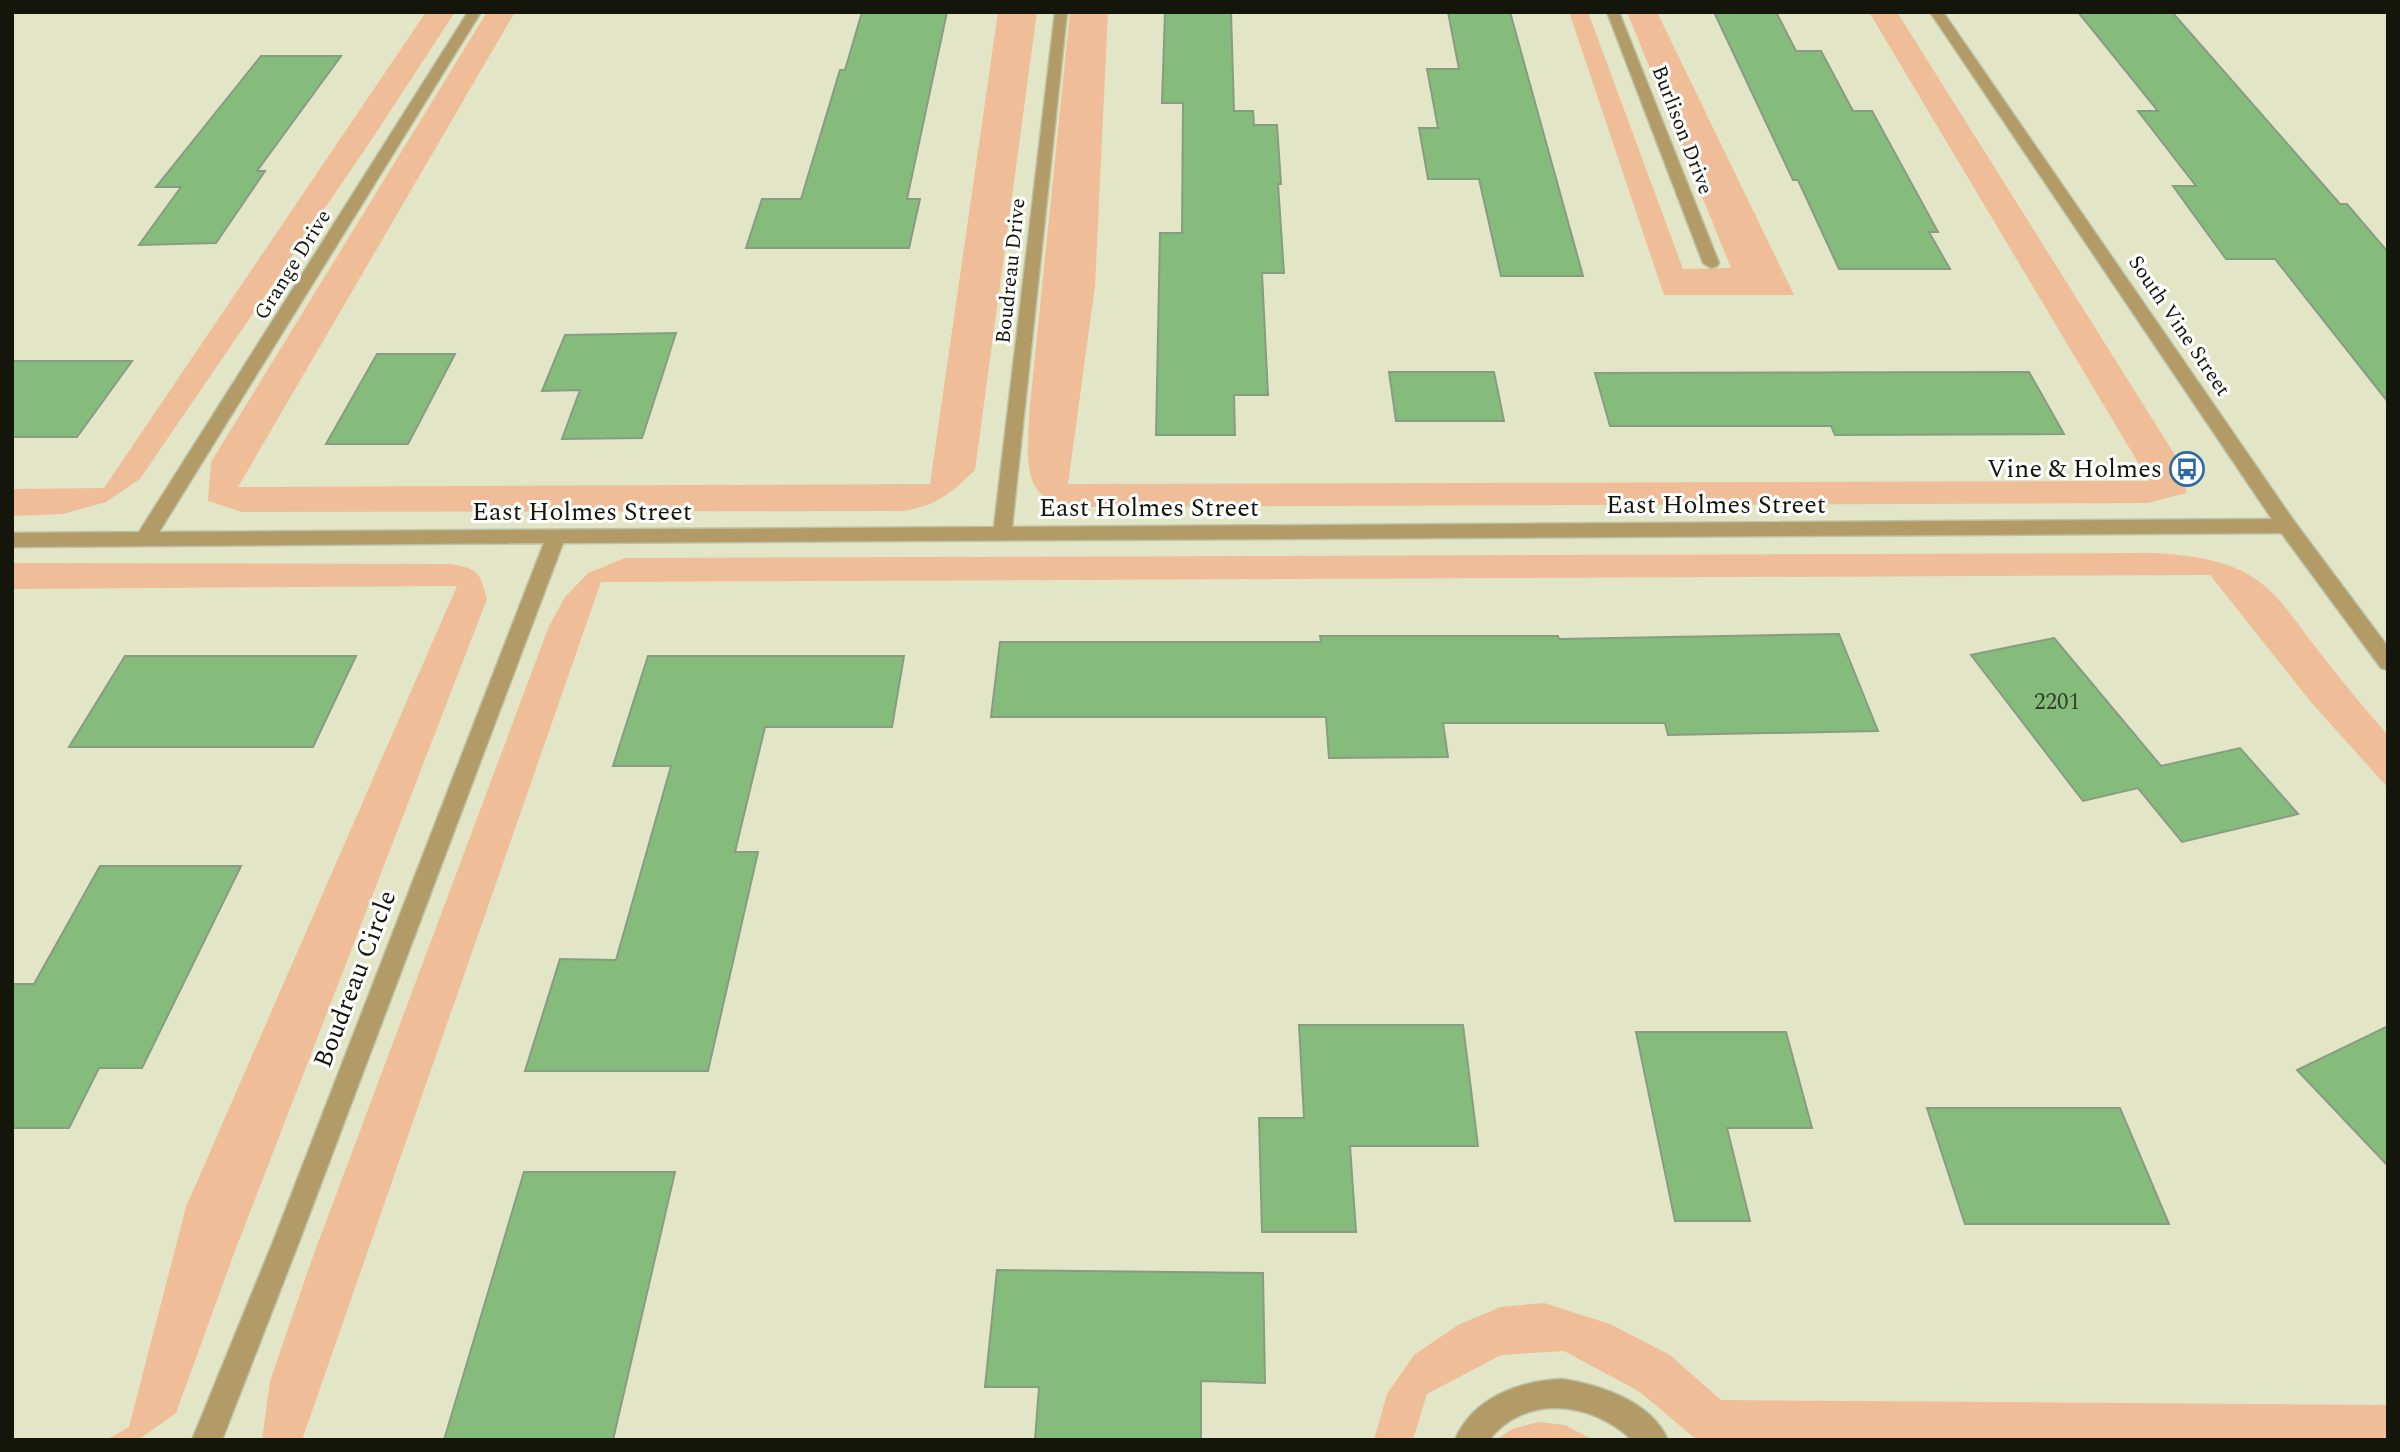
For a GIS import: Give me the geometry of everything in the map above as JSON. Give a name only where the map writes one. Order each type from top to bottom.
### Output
[{"type":"street","name":"Grange Drive","points":[[145,539],[475,12]]},
{"type":"street","name":"Boudreau Drive","points":[[1002,535],[1060,12]]},
{"type":"street","name":"Burlison Drive","points":[[1613,12],[1711,263]]},
{"type":"street","name":"South Vine Street","points":[[1936,12],[2287,526],[2388,662]]},
{"type":"street","name":"East Holmes Street","points":[[12,540],[555,539],[2287,526]]},
{"type":"street","name":"Boudreau Circle","points":[[207,1440],[286,1242],[555,539]]},
{"type":"street","points":[[1470,1440],[1480,1424],[1511,1402],[1547,1392],[1586,1397],[1624,1414],[1653,1440]]},
{"type":"shaded area","points":[[426,12],[455,12],[372,139],[140,479],[106,502],[63,514],[12,516],[12,489],[104,488]]},
{"type":"shaded area","points":[[487,12],[515,12],[238,487],[930,484],[998,12],[1037,12],[975,470],[943,497],[925,506],[903,511],[242,512],[208,501],[211,462]]},
{"type":"shaded area","points":[[1070,12],[1108,12],[1095,286],[1068,484],[2149,481],[1869,12],[1897,12],[2185,471],[2186,493],[2148,503],[1087,507],[1053,501],[1035,487],[1029,464],[1028,438]]},
{"type":"shaded area","points":[[1569,12],[1588,12],[1683,269],[1731,268],[1627,12],[1657,12],[1794,295],[1664,295]]},
{"type":"shaded area","points":[[2154,553],[2194,557],[2233,567],[2257,580],[2273,594],[2388,735],[2388,788],[2310,701],[2210,575],[601,582],[302,1440],[262,1440],[270,1381],[312,1259],[549,626],[565,597],[588,573],[625,558]]},
{"type":"shaded area","points":[[12,563],[451,564],[477,573],[487,599],[233,1256],[176,1413],[138,1440],[106,1440],[129,1427],[186,1207],[457,586],[12,589]]},
{"type":"shaded area","points":[[1544,1303],[1610,1324],[1670,1355],[1721,1400],[2388,1405],[2388,1440],[1697,1440],[1640,1392],[1564,1351],[1501,1355],[1427,1394],[1413,1440],[1374,1440],[1387,1394],[1414,1355],[1458,1325],[1500,1307]]},
{"type":"shaded area","points":[[1538,1422],[1565,1425],[1593,1440],[1496,1440],[1512,1429]]},
{"type":"building","points":[[862,12],[947,12],[907,199],[920,199],[909,248],[746,248],[762,199],[801,199],[840,70],[845,70]]},
{"type":"building","points":[[1165,12],[1231,12],[1234,111],[1253,111],[1254,125],[1277,125],[1284,273],[1262,273],[1268,395],[1234,395],[1235,435],[1156,435],[1160,233],[1182,233],[1183,103],[1162,103]]},
{"type":"building","points":[[1448,12],[1510,12],[1583,276],[1501,276],[1479,179],[1428,179],[1419,128],[1438,128],[1427,69],[1459,69]]},
{"type":"building","points":[[1714,12],[1776,12],[1796,51],[1821,51],[1853,111],[1872,111],[1938,232],[1929,232],[1950,269],[1839,269],[1798,180],[1793,180]]},
{"type":"building","points":[[2078,12],[2172,12],[2340,204],[2347,204],[2388,252],[2388,402],[2275,259],[2226,259],[2173,186],[2196,186],[2138,111],[2158,111]]},
{"type":"building","points":[[261,56],[341,56],[257,171],[265,171],[216,243],[139,245],[181,187],[156,187]]},
{"type":"building","points":[[676,333],[642,438],[562,439],[580,390],[542,391],[565,335]]},
{"type":"building","points":[[377,354],[455,354],[408,444],[326,444]]},
{"type":"building","points":[[12,361],[132,361],[77,437],[12,437]]},
{"type":"building","points":[[1389,372],[1494,372],[1504,421],[1396,421]]},
{"type":"building","points":[[2029,372],[2064,434],[1835,435],[1831,426],[1610,426],[1595,373]]},
{"type":"building","points":[[1839,634],[1878,731],[1668,735],[1665,723],[1443,723],[1448,757],[1329,758],[1326,717],[991,717],[1000,642],[1321,642],[1320,636],[1558,636],[1559,639]]},
{"type":"building","points":[[2054,638],[2161,766],[2240,748],[2298,814],[2182,842],[2138,788],[2083,801],[1971,655]]},
{"type":"building","points":[[125,656],[356,656],[313,747],[69,747]]},
{"type":"building","points":[[648,656],[904,656],[892,727],[765,727],[735,852],[758,852],[708,1071],[525,1071],[560,959],[616,960],[671,766],[613,766]]},
{"type":"building","points":[[100,866],[241,866],[142,1068],[99,1068],[69,1128],[12,1128],[12,984],[34,984]]},
{"type":"building","points":[[1299,1025],[1463,1025],[1478,1146],[1350,1146],[1356,1232],[1262,1232],[1259,1118],[1304,1118]]},
{"type":"building","points":[[2388,1026],[2388,1166],[2297,1070]]},
{"type":"building","points":[[1636,1032],[1786,1032],[1812,1128],[1727,1128],[1750,1221],[1675,1221]]},
{"type":"building","points":[[1927,1108],[2120,1108],[2169,1224],[1965,1224]]},
{"type":"building","points":[[524,1172],[675,1172],[613,1440],[444,1440]]},
{"type":"building","points":[[997,1270],[1263,1273],[1265,1383],[1201,1381],[1201,1440],[1035,1440],[1039,1387],[985,1387]]},
{"type":"place","name":"Vine & Holmes","points":[[2187,469]]}]
